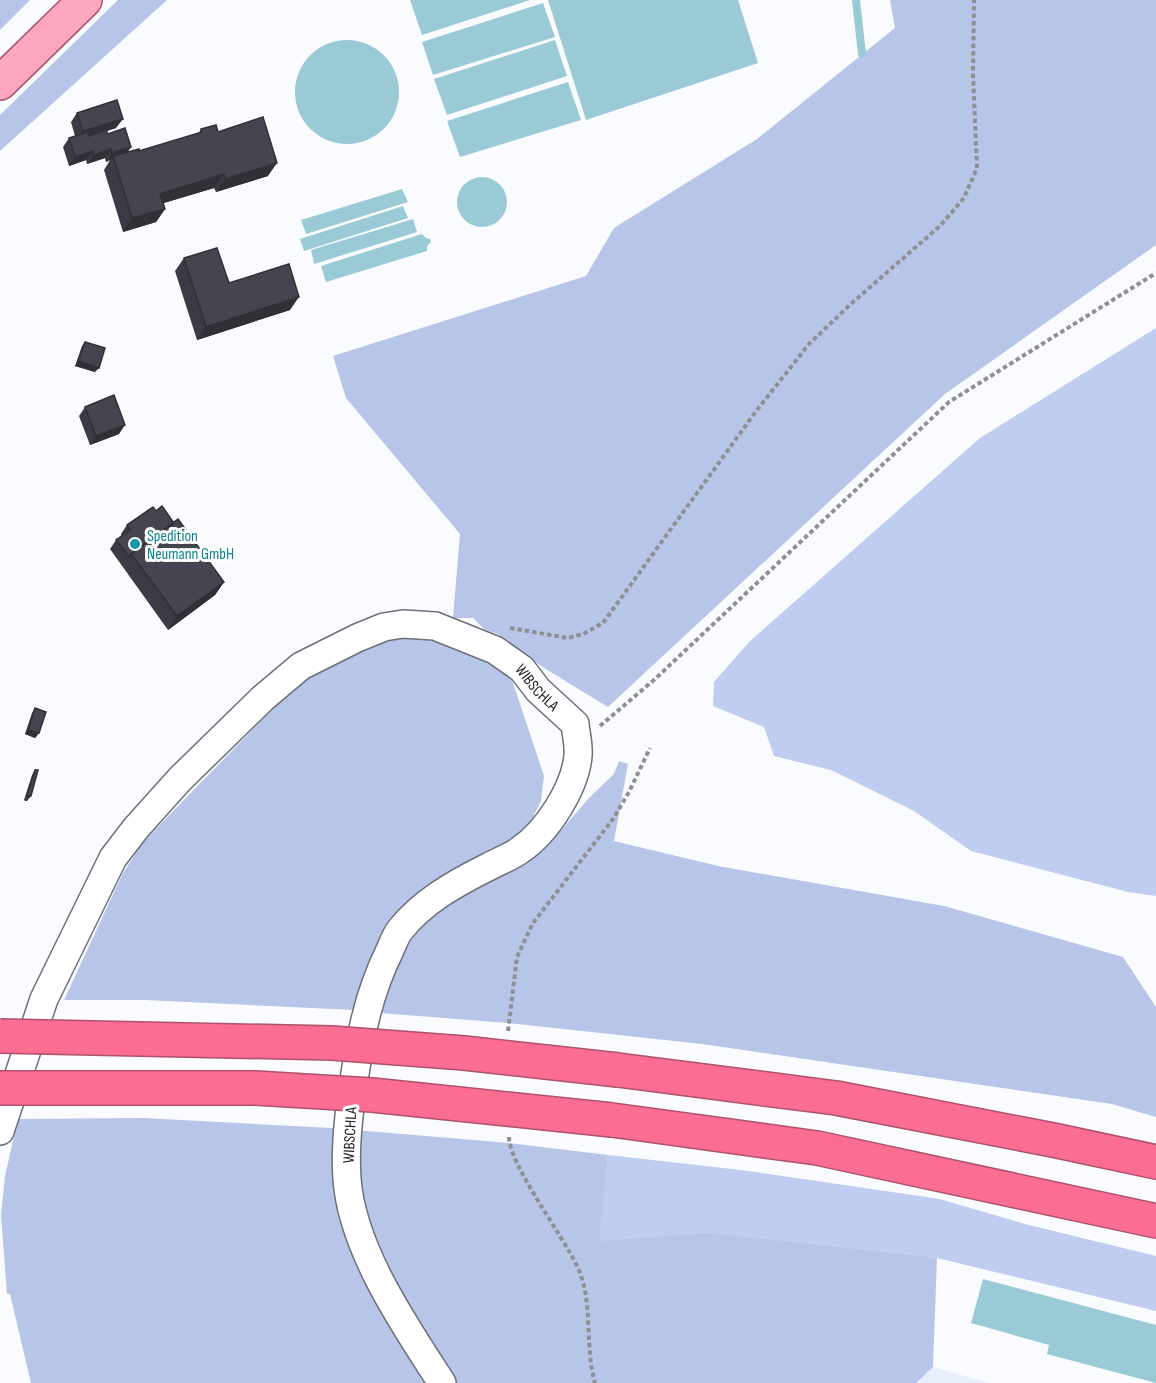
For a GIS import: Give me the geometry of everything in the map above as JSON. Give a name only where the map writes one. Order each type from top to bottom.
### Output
[{"type":"highway","points":[[0,1036],[332,1043],[464,1053],[836,1098],[1156,1162]]},
{"type":"highway","points":[[0,1088],[267,1089],[396,1097],[612,1120],[817,1148],[1156,1221]]},
{"type":"main road","points":[[0,83],[85,0]]},
{"type":"street","name":"WIBSCHLA","points":[[0,1131],[44,999],[113,858],[136,828],[220,738],[301,666],[384,627],[402,624],[435,626],[495,650],[522,669],[538,690],[575,724],[577,764],[557,809],[540,833],[520,851],[470,876],[432,899],[400,930],[380,969],[366,1012],[347,1130],[347,1180],[352,1208],[369,1259],[403,1321],[442,1383]]},
{"type":"path","points":[[508,628],[568,638],[583,634],[603,623],[757,410],[809,344],[940,226],[964,198],[977,168],[973,74],[974,0]]},
{"type":"path","points":[[599,726],[655,679],[950,402],[1156,273]]},
{"type":"shaded area","points":[[0,0],[30,0],[0,30]]},
{"type":"shaded area","points":[[118,0],[167,0],[0,151],[0,115]]},
{"type":"shaded area","points":[[410,0],[530,0],[422,35]]},
{"type":"shaded area","points":[[548,0],[738,0],[758,63],[586,120]]},
{"type":"shaded area","points":[[890,0],[1156,0],[1156,245],[945,394],[608,707],[544,668],[498,634],[485,630],[473,618],[453,618],[460,534],[346,398],[333,356],[586,276],[614,228],[757,139],[895,28]]},
{"type":"shaded area","points":[[543,3],[555,37],[433,75],[422,42]]},
{"type":"shaded area","points":[[347,40],[367,44],[384,55],[395,72],[399,92],[395,112],[384,129],[367,140],[347,144],[327,140],[310,129],[299,112],[295,92],[299,72],[310,55],[327,44]]},
{"type":"shaded area","points":[[555,40],[567,76],[447,115],[434,79]]},
{"type":"shaded area","points":[[568,82],[581,120],[460,157],[447,121]]},
{"type":"shaded area","points":[[477,177],[487,177],[500,184],[507,197],[507,207],[500,220],[487,227],[477,227],[468,223],[461,216],[457,207],[457,197],[461,188],[468,181]]},
{"type":"shaded area","points":[[402,189],[408,202],[306,234],[301,220]]},
{"type":"shaded area","points":[[403,206],[408,218],[304,251],[300,239]]},
{"type":"shaded area","points":[[413,219],[417,232],[314,264],[311,250]]},
{"type":"shaded area","points":[[422,234],[431,242],[427,246],[427,251],[326,282],[321,266]]},
{"type":"shaded area","points":[[1156,328],[1156,896],[1128,892],[971,851],[914,811],[831,770],[774,756],[764,727],[713,706],[714,682],[750,641],[980,438]]},
{"type":"shaded area","points":[[396,637],[425,637],[440,641],[472,654],[511,677],[544,776],[541,801],[528,827],[384,934],[366,971],[354,1010],[145,1000],[64,1000],[122,875],[142,843],[296,685],[330,661]]},
{"type":"shaded area","points":[[619,761],[628,764],[614,841],[718,866],[944,906],[1123,957],[1156,1007],[1156,1117],[1112,1104],[702,1044],[508,1023],[380,1013],[402,948],[418,927],[441,906],[543,851],[589,798],[614,774]]},
{"type":"shaded area","points":[[144,1118],[331,1128],[509,1143],[608,1155],[599,1241],[709,1233],[937,1258],[933,1367],[916,1383],[31,1383],[10,1294],[7,1294],[1,1215],[5,1176],[18,1119]]},
{"type":"shaded area","points":[[608,1155],[741,1170],[940,1199],[1025,1224],[1156,1256],[1156,1311],[937,1258],[598,1241]]},
{"type":"shaded area","points":[[983,1279],[1156,1325],[1156,1383],[1047,1354],[1049,1345],[971,1323]]},
{"type":"shaded area","points":[[933,1367],[989,1383],[916,1383]]},
{"type":"building","points":[[117,100],[123,119],[83,131],[77,113]]},
{"type":"building","points":[[263,117],[277,163],[225,179],[224,174],[160,194],[165,209],[132,218],[113,156],[139,149],[139,151],[202,132],[201,129],[216,125],[218,132]]},
{"type":"building","points":[[125,128],[131,147],[112,153],[111,149],[94,155],[93,151],[75,157],[69,138],[88,132],[89,136],[106,130],[108,134]]},
{"type":"building","points":[[217,248],[229,283],[289,264],[299,297],[206,327],[184,258]]},
{"type":"building","points":[[85,342],[105,348],[99,368],[78,361]]},
{"type":"building","points":[[114,395],[125,425],[96,436],[85,407]]},
{"type":"building","name":"Spedition Neumann GmbH","points":[[162,506],[174,523],[129,557],[116,540],[130,530],[127,525],[153,507],[156,511]]},
{"type":"building","points":[[178,519],[224,582],[177,616],[131,554]]},
{"type":"building","points":[[35,708],[46,712],[39,733],[28,730]]},
{"type":"building","points":[[35,770],[38,770],[31,796],[28,797],[27,795]]},
{"type":"waterway","points":[[856,0],[862,54]]},
{"type":"place","name":"Spedition Neumann GmbH","points":[[135,544]]}]
